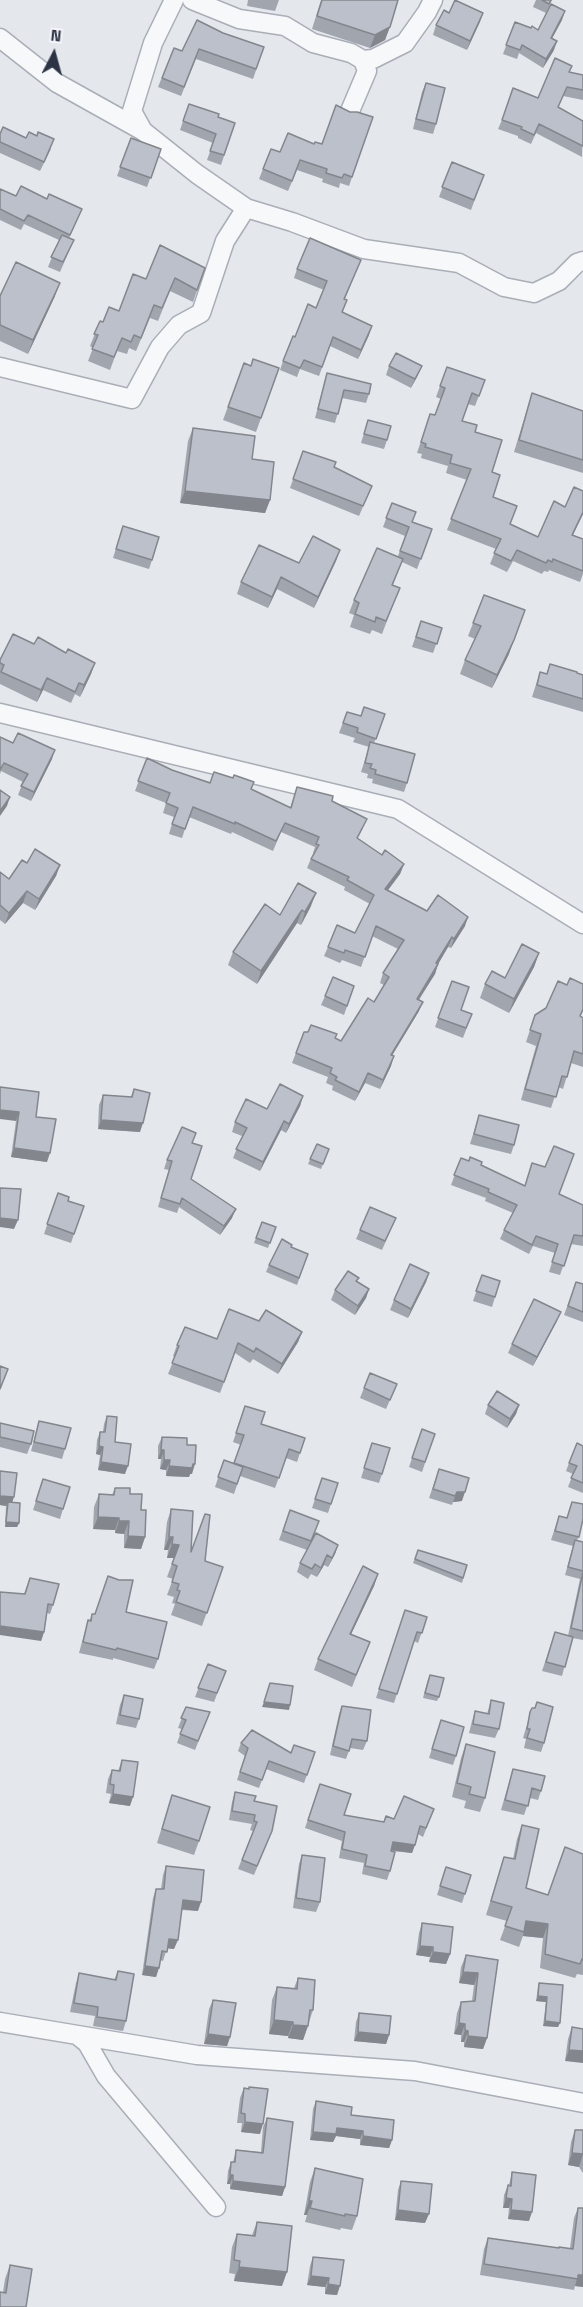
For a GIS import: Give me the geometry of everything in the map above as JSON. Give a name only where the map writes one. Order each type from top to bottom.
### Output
[{"type":"street","points":[[143,131],[132,111],[153,44],[174,0]]},
{"type":"street","points":[[192,0],[239,19],[285,26],[314,43],[351,53],[363,60],[373,59],[405,43],[433,0]]},
{"type":"street","points":[[0,38],[57,83],[143,131],[197,174],[246,208],[364,249],[459,263],[504,287],[534,293],[559,281],[577,263],[583,261]]},
{"type":"street","points":[[350,111],[367,70],[363,60]]},
{"type":"street","points":[[0,367],[132,399],[160,347],[179,325],[201,313],[225,241],[246,208]]},
{"type":"street","points":[[0,713],[398,808],[583,924]]},
{"type":"street","points":[[0,2022],[197,2055],[415,2071],[583,2103]]},
{"type":"street","points":[[77,2035],[87,2043],[106,2076],[216,2207]]},
{"type":"building","points":[[322,0],[398,0],[390,27],[375,35],[317,16]]},
{"type":"building","points":[[455,0],[483,13],[470,41],[436,25],[444,10],[449,13]]},
{"type":"building","points":[[551,4],[565,11],[551,38],[557,41],[546,59],[522,45],[520,50],[506,45],[515,22],[531,28],[532,26],[538,30]]},
{"type":"building","points":[[197,20],[223,33],[264,47],[256,69],[199,49],[184,87],[162,78],[174,48],[182,51]]},
{"type":"building","points":[[555,58],[572,66],[569,72],[583,75],[583,90],[567,87],[558,107],[583,121],[583,146],[539,124],[534,135],[521,129],[522,127],[502,120],[513,88],[538,98]]},
{"type":"building","points":[[426,83],[445,88],[436,124],[416,119]]},
{"type":"building","points":[[189,104],[219,114],[218,117],[235,123],[224,155],[210,151],[216,134],[183,121]]},
{"type":"building","points":[[336,105],[350,112],[373,117],[352,177],[344,174],[342,178],[326,173],[327,169],[300,160],[292,181],[263,169],[271,149],[280,152],[288,133],[314,144],[315,142],[322,144]]},
{"type":"building","points":[[3,127],[26,138],[29,132],[37,136],[38,132],[54,139],[44,162],[0,142]]},
{"type":"building","points":[[131,138],[161,149],[151,178],[120,167]]},
{"type":"building","points":[[452,162],[484,175],[474,200],[442,187]]},
{"type":"building","points":[[21,186],[47,199],[49,194],[82,209],[70,235],[28,215],[24,221],[0,209],[0,189],[16,196]]},
{"type":"building","points":[[62,235],[74,240],[63,262],[51,257]]},
{"type":"building","points":[[310,238],[361,260],[344,299],[347,300],[342,312],[372,326],[361,350],[333,337],[322,367],[304,360],[300,368],[283,361],[308,304],[316,308],[327,281],[297,269]]},
{"type":"building","points":[[160,245],[205,268],[197,290],[175,278],[162,308],[154,305],[141,338],[134,335],[131,342],[122,338],[114,357],[92,349],[98,335],[94,334],[100,321],[103,322],[109,307],[119,311],[133,274],[146,279]]},
{"type":"building","points":[[16,262],[60,283],[33,340],[0,325],[0,296]]},
{"type":"building","points":[[396,353],[422,366],[415,379],[389,366]]},
{"type":"building","points":[[253,359],[279,368],[261,418],[228,407],[244,363],[251,366]]},
{"type":"building","points":[[447,367],[485,380],[479,396],[472,393],[462,421],[477,425],[475,432],[502,440],[492,472],[500,475],[493,497],[517,506],[510,524],[538,537],[554,501],[565,507],[574,487],[583,491],[583,512],[572,535],[583,539],[583,571],[553,559],[552,562],[548,560],[546,563],[517,550],[511,561],[494,553],[501,539],[451,519],[471,469],[450,463],[452,455],[425,447],[426,444],[421,442],[430,414],[435,415],[445,388],[440,386]]},
{"type":"building","points":[[327,373],[371,384],[369,394],[344,390],[338,414],[318,409]]},
{"type":"building","points":[[532,393],[583,411],[583,460],[519,440]]},
{"type":"building","points":[[368,420],[391,426],[387,440],[364,434]]},
{"type":"building","points":[[193,428],[255,436],[252,459],[274,462],[270,500],[185,491]]},
{"type":"building","points":[[303,451],[336,462],[334,467],[372,486],[363,506],[293,479]]},
{"type":"building","points":[[392,503],[416,512],[412,522],[432,529],[421,559],[400,551],[409,527],[386,518]]},
{"type":"building","points":[[123,526],[159,537],[152,560],[116,549]]},
{"type":"building","points":[[313,536],[340,550],[318,597],[281,577],[272,597],[241,582],[259,545],[299,563]]},
{"type":"building","points":[[377,548],[403,559],[392,585],[400,588],[386,621],[376,617],[375,622],[355,614],[359,603],[354,600]]},
{"type":"building","points":[[484,595],[525,610],[497,675],[465,660],[481,626],[473,623]]},
{"type":"building","points":[[421,621],[442,628],[437,644],[416,637]]},
{"type":"building","points":[[13,634],[34,644],[38,637],[66,653],[68,649],[95,663],[84,685],[79,683],[75,692],[47,678],[41,690],[1,672],[4,665],[0,663],[0,660]]},
{"type":"building","points":[[550,664],[583,675],[583,699],[537,685],[540,672],[547,674]]},
{"type":"building","points":[[364,707],[385,714],[376,739],[357,732],[358,728],[343,723],[347,712],[361,716]]},
{"type":"building","points":[[18,733],[55,750],[34,792],[21,786],[28,774],[4,763],[0,770],[0,737],[13,743]]},
{"type":"building","points":[[370,742],[415,754],[407,783],[375,774],[376,770],[370,768],[372,764],[365,763]]},
{"type":"building","points":[[147,758],[172,770],[210,783],[214,772],[233,778],[234,775],[254,782],[251,789],[291,808],[297,787],[333,796],[332,801],[367,819],[357,838],[382,855],[385,850],[404,864],[385,889],[427,911],[438,895],[468,917],[454,939],[452,937],[417,999],[423,1002],[391,1055],[394,1056],[383,1080],[368,1073],[359,1092],[335,1080],[337,1077],[330,1073],[332,1068],[296,1053],[304,1032],[308,1032],[311,1025],[337,1034],[335,1038],[341,1041],[368,998],[374,1002],[389,977],[383,973],[404,940],[376,926],[365,957],[328,947],[337,925],[355,933],[374,895],[347,880],[349,877],[311,859],[319,845],[316,844],[319,837],[285,823],[276,841],[235,822],[235,824],[193,807],[185,829],[172,824],[178,808],[166,803],[170,793],[138,781]]},
{"type":"building","points":[[0,790],[10,797],[0,811]]},
{"type":"building","points":[[35,849],[60,865],[39,899],[27,891],[9,913],[0,905],[0,872],[9,879],[22,860],[27,863]]},
{"type":"building","points":[[298,883],[316,893],[305,912],[302,910],[261,971],[233,952],[265,904],[280,915]]},
{"type":"building","points":[[522,944],[539,953],[514,999],[485,984],[492,971],[505,978]]},
{"type":"building","points":[[333,977],[354,986],[347,1006],[325,996]]},
{"type":"building","points":[[570,978],[583,984],[583,1009],[580,1016],[583,1018],[583,1054],[574,1051],[567,1077],[562,1076],[556,1097],[525,1089],[541,1034],[530,1030],[535,1015],[546,1008],[558,981],[567,985]]},
{"type":"building","points":[[452,981],[469,987],[461,1010],[472,1014],[466,1028],[438,1018]]},
{"type":"building","points":[[280,1084],[303,1096],[289,1124],[284,1121],[263,1162],[236,1149],[247,1128],[235,1122],[246,1099],[267,1109]]},
{"type":"building","points":[[0,1087],[39,1092],[36,1117],[56,1119],[50,1153],[14,1148],[19,1112],[0,1110]]},
{"type":"building","points":[[134,1089],[150,1093],[143,1123],[101,1120],[103,1095],[132,1097]]},
{"type":"building","points":[[479,1115],[519,1125],[514,1145],[474,1134]]},
{"type":"building","points":[[182,1127],[196,1133],[192,1143],[202,1146],[191,1179],[236,1209],[224,1226],[182,1198],[180,1204],[161,1198],[172,1161],[167,1160]]},
{"type":"building","points":[[317,1144],[329,1149],[323,1164],[310,1159]]},
{"type":"building","points":[[554,1146],[574,1154],[559,1194],[583,1205],[583,1236],[574,1235],[564,1266],[552,1262],[558,1244],[536,1236],[532,1245],[504,1230],[517,1205],[488,1192],[489,1189],[454,1175],[461,1158],[469,1161],[470,1157],[482,1162],[481,1165],[525,1186],[532,1163],[545,1167]]},
{"type":"building","points":[[0,1188],[21,1189],[18,1220],[0,1218]]},
{"type":"building","points":[[58,1193],[69,1197],[68,1201],[84,1206],[74,1234],[47,1224]]},
{"type":"building","points":[[370,1207],[396,1218],[385,1241],[360,1230]]},
{"type":"building","points":[[262,1222],[276,1227],[270,1243],[256,1238]]},
{"type":"building","points":[[282,1239],[292,1245],[291,1247],[308,1254],[299,1278],[269,1265]]},
{"type":"building","points":[[410,1264],[429,1273],[411,1309],[394,1300]]},
{"type":"building","points":[[348,1271],[359,1278],[356,1281],[369,1289],[358,1306],[335,1290]]},
{"type":"building","points":[[482,1275],[500,1281],[495,1297],[476,1291]]},
{"type":"building","points":[[576,1282],[583,1284],[583,1312],[568,1306]]},
{"type":"building","points":[[534,1299],[561,1312],[537,1357],[512,1344]]},
{"type":"building","points":[[229,1309],[259,1321],[266,1310],[302,1332],[282,1364],[256,1348],[254,1352],[238,1343],[224,1382],[172,1363],[185,1327],[217,1339]]},
{"type":"building","points":[[0,1366],[8,1369],[0,1389]]},
{"type":"building","points":[[370,1373],[397,1384],[390,1400],[364,1388]]},
{"type":"building","points":[[497,1391],[519,1405],[510,1419],[488,1405]]},
{"type":"building","points":[[245,1406],[265,1412],[261,1424],[305,1438],[300,1453],[289,1449],[279,1478],[234,1463],[244,1435],[236,1433]]},
{"type":"building","points":[[107,1416],[117,1417],[115,1442],[131,1444],[128,1466],[101,1462],[103,1447],[99,1446],[100,1432],[105,1432]]},
{"type":"building","points":[[39,1421],[71,1428],[65,1449],[34,1442]]},
{"type":"building","points":[[0,1423],[34,1431],[31,1444],[0,1437]]},
{"type":"building","points":[[422,1429],[435,1434],[425,1462],[412,1458]]},
{"type":"building","points":[[162,1437],[187,1438],[187,1445],[196,1445],[195,1464],[192,1468],[169,1466],[170,1460],[164,1460],[164,1450],[161,1450]]},
{"type":"building","points":[[372,1443],[390,1448],[382,1474],[364,1468]]},
{"type":"building","points":[[577,1443],[583,1446],[583,1483],[571,1478],[577,1466],[569,1463]]},
{"type":"building","points":[[224,1460],[243,1467],[237,1484],[218,1477]]},
{"type":"building","points":[[439,1469],[469,1478],[465,1492],[457,1492],[455,1496],[433,1489]]},
{"type":"building","points":[[0,1471],[17,1473],[14,1497],[0,1496]]},
{"type":"building","points":[[322,1478],[338,1483],[331,1504],[315,1499]]},
{"type":"building","points":[[43,1479],[70,1487],[63,1509],[36,1501]]},
{"type":"building","points":[[115,1488],[130,1488],[130,1494],[142,1494],[141,1510],[146,1510],[145,1537],[128,1536],[129,1521],[98,1517],[99,1494],[114,1495]]},
{"type":"building","points":[[8,1502],[20,1503],[19,1523],[6,1522]]},
{"type":"building","points":[[572,1502],[583,1504],[583,1519],[579,1537],[555,1531],[559,1516],[567,1518]]},
{"type":"building","points":[[171,1509],[193,1511],[191,1552],[205,1514],[210,1515],[205,1561],[223,1567],[207,1613],[176,1602],[180,1591],[177,1590],[179,1584],[172,1582],[177,1566],[172,1564],[179,1545],[172,1544],[173,1537],[169,1537]]},
{"type":"building","points":[[290,1510],[319,1521],[311,1541],[283,1531]]},
{"type":"building","points":[[316,1533],[338,1545],[332,1558],[327,1555],[321,1568],[315,1564],[312,1569],[300,1563]]},
{"type":"building","points":[[575,1540],[583,1542],[583,1571],[568,1567]]},
{"type":"building","points":[[418,1550],[467,1565],[463,1578],[415,1559]]},
{"type":"building","points":[[363,1566],[378,1574],[350,1634],[370,1642],[356,1675],[318,1659]]},
{"type":"building","points":[[583,1572],[583,1631],[571,1628]]},
{"type":"building","points":[[108,1576],[119,1580],[133,1580],[126,1612],[167,1622],[158,1659],[83,1642],[88,1620],[91,1621],[92,1614],[95,1614]]},
{"type":"building","points":[[30,1578],[59,1584],[53,1605],[48,1604],[44,1632],[0,1626],[0,1592],[25,1594]]},
{"type":"building","points":[[405,1610],[427,1617],[422,1633],[417,1632],[397,1694],[379,1689]]},
{"type":"building","points":[[555,1632],[573,1637],[565,1667],[546,1662]]},
{"type":"building","points":[[208,1664],[226,1671],[217,1693],[198,1688]]},
{"type":"building","points":[[430,1675],[444,1678],[439,1697],[425,1693]]},
{"type":"building","points":[[270,1683],[293,1686],[290,1705],[264,1702]]},
{"type":"building","points":[[124,1695],[143,1699],[139,1719],[120,1715]]},
{"type":"building","points":[[491,1700],[504,1703],[499,1729],[473,1724],[475,1711],[489,1714]]},
{"type":"building","points":[[537,1702],[553,1707],[544,1743],[527,1738],[530,1729],[527,1729],[530,1712],[532,1708],[535,1708]]},
{"type":"building","points":[[342,1706],[371,1710],[367,1741],[352,1739],[349,1751],[333,1746]]},
{"type":"building","points":[[186,1707],[210,1712],[198,1741],[180,1734],[186,1720],[181,1718]]},
{"type":"building","points":[[441,1720],[464,1727],[456,1756],[432,1749]]},
{"type":"building","points":[[252,1730],[291,1753],[294,1745],[315,1752],[307,1775],[269,1761],[262,1780],[240,1772],[248,1748],[241,1743]]},
{"type":"building","points":[[466,1744],[495,1752],[485,1798],[469,1794],[471,1787],[457,1783]]},
{"type":"building","points":[[122,1760],[138,1762],[133,1797],[113,1794],[114,1785],[110,1784],[112,1770],[120,1771]]},
{"type":"building","points":[[513,1769],[545,1776],[541,1791],[532,1788],[528,1806],[505,1800]]},
{"type":"building","points":[[320,1784],[351,1794],[344,1815],[384,1822],[386,1816],[394,1819],[404,1796],[434,1809],[426,1828],[420,1826],[415,1845],[393,1842],[391,1851],[395,1852],[390,1871],[365,1866],[367,1855],[342,1849],[345,1832],[308,1820]]},
{"type":"building","points":[[235,1792],[256,1796],[254,1801],[277,1806],[272,1831],[257,1866],[242,1860],[257,1822],[254,1821],[255,1815],[232,1811]]},
{"type":"building","points":[[172,1795],[210,1807],[199,1841],[162,1829]]},
{"type":"building","points":[[522,1825],[539,1829],[526,1888],[548,1895],[565,1847],[583,1854],[583,1960],[580,1964],[545,1954],[548,1924],[526,1921],[524,1932],[505,1926],[512,1907],[491,1901],[504,1857],[515,1859]]},
{"type":"building","points":[[302,1855],[325,1858],[320,1902],[296,1898]]},
{"type":"building","points":[[166,1866],[204,1870],[201,1902],[183,1900],[178,1940],[169,1939],[167,1952],[162,1951],[159,1968],[145,1966],[156,1889],[164,1889]]},
{"type":"building","points":[[446,1867],[471,1875],[465,1894],[440,1886]]},
{"type":"building","points":[[422,1923],[453,1927],[450,1954],[433,1952],[433,1947],[420,1946]]},
{"type":"building","points":[[466,1955],[498,1960],[487,2038],[468,2036],[465,2024],[459,2023],[461,2002],[475,2001],[478,1973],[463,1972]]},
{"type":"building","points":[[118,1971],[134,1974],[126,2021],[97,2017],[98,2007],[74,2003],[79,1973],[116,1980]]},
{"type":"building","points":[[298,1978],[315,1980],[313,2010],[310,2010],[308,2026],[274,2020],[277,1987],[297,1989]]},
{"type":"building","points":[[539,1983],[563,1985],[560,2023],[545,2021],[547,1997],[538,1996]]},
{"type":"building","points":[[213,2000],[236,2003],[230,2037],[208,2034]]},
{"type":"building","points":[[359,2013],[391,2016],[389,2035],[358,2032]]},
{"type":"building","points":[[572,2027],[583,2029],[583,2051],[569,2050]]},
{"type":"building","points":[[249,2087],[268,2089],[263,2124],[245,2122],[245,2114],[241,2113],[244,2088],[249,2089]]},
{"type":"building","points":[[316,2101],[352,2107],[351,2115],[394,2120],[392,2140],[363,2136],[363,2131],[337,2128],[336,2134],[313,2132]]},
{"type":"building","points":[[267,2118],[293,2122],[285,2187],[233,2181],[233,2175],[230,2175],[231,2162],[235,2162],[236,2150],[263,2153]]},
{"type":"building","points":[[575,2130],[583,2130],[583,2154],[572,2153]]},
{"type":"building","points":[[315,2168],[363,2179],[357,2216],[345,2214],[345,2216],[310,2208],[312,2201],[309,2201]]},
{"type":"building","points":[[512,2172],[536,2175],[532,2212],[511,2210],[512,2199],[506,2198],[508,2185],[511,2186]]},
{"type":"building","points":[[401,2181],[432,2184],[429,2214],[398,2210]]},
{"type":"building","points":[[578,2208],[583,2208],[583,2275],[578,2275],[578,2279],[484,2264],[488,2238],[573,2249]]},
{"type":"building","points":[[257,2222],[292,2226],[287,2272],[239,2267],[240,2261],[234,2260],[237,2234],[255,2236]]},
{"type":"building","points":[[313,2257],[344,2260],[340,2286],[328,2284],[329,2278],[311,2276]]},
{"type":"building","points":[[10,2265],[32,2269],[26,2307],[0,2307],[0,2292],[6,2293]]}]
